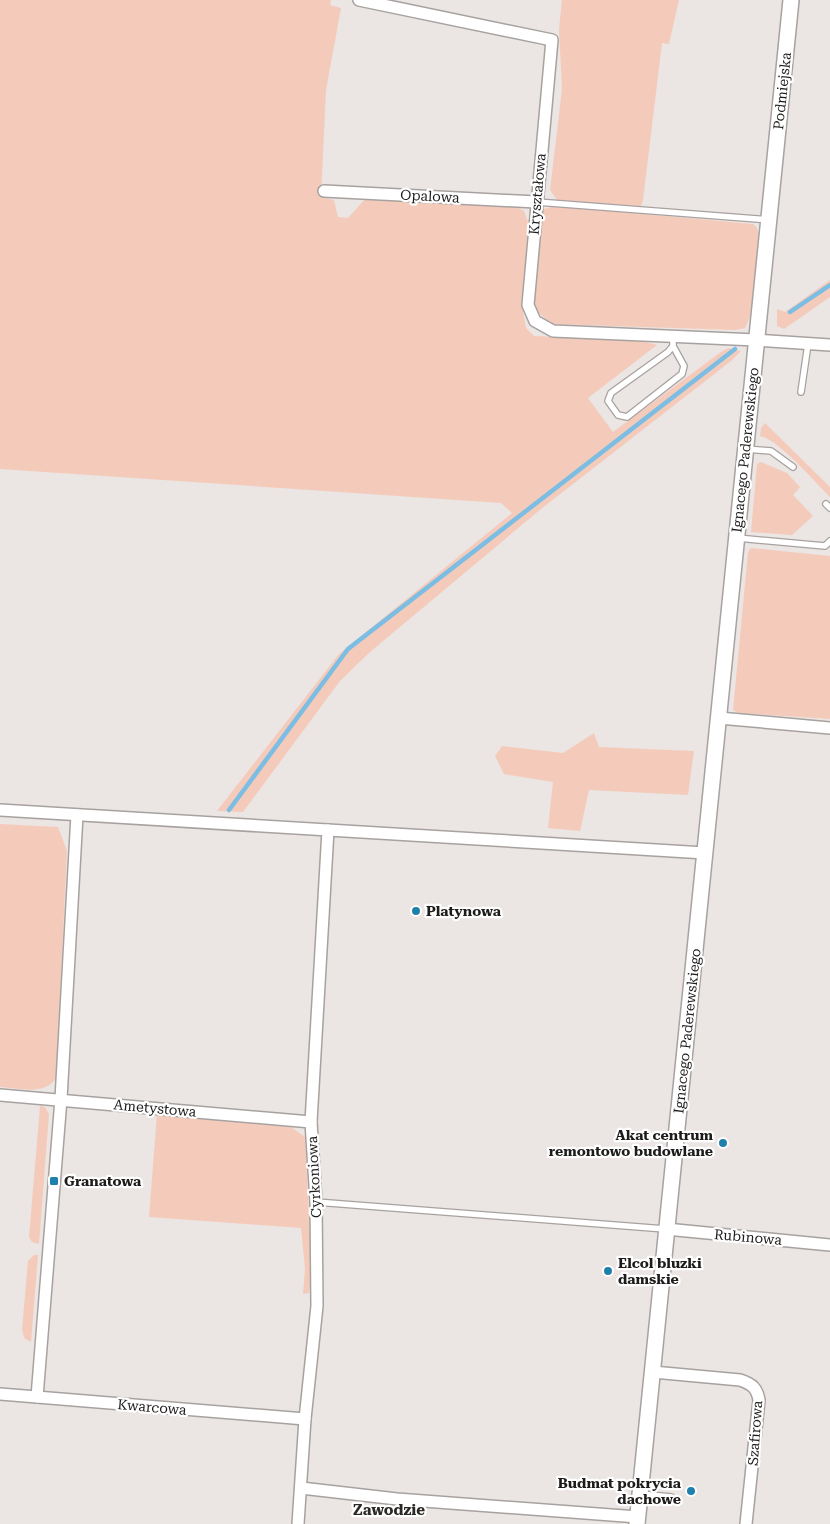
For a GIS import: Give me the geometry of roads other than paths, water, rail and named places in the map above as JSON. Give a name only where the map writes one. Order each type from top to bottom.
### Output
[{"type":"street","name":"Kryształowa","points":[[359,0],[552,40],[528,304],[535,321],[553,331],[673,341],[756,340],[830,345]]},
{"type":"street","name":"Podmiejska","points":[[773,183],[791,0]]},
{"type":"street","name":"Ignacego Paderewskiego","points":[[638,1521],[773,183]]},
{"type":"street","name":"Opalowa","points":[[324,191],[536,202]]},
{"type":"street","points":[[719,718],[830,728]]},
{"type":"street","points":[[0,810],[705,852]]},
{"type":"street","points":[[38,1397],[61,1099],[77,814]]},
{"type":"street","name":"Cyrkoniowa","points":[[298,1524],[305,1419],[317,1306],[316,1202],[311,1122],[328,830]]},
{"type":"street","name":"Ametystowa","points":[[0,1095],[311,1122]]},
{"type":"street","name":"Rubinowa","points":[[666,1229],[830,1245]]},
{"type":"street","name":"Szafirowa","points":[[653,1372],[740,1380],[750,1384],[757,1390],[759,1400],[746,1524]]},
{"type":"street","name":"Kwarcowa","points":[[0,1394],[305,1419]]},
{"type":"street","points":[[301,1488],[397,1499],[638,1521]]},
{"type":"lane","points":[[536,202],[769,220]]},
{"type":"lane","points":[[673,341],[684,366],[682,374],[626,417],[618,416],[608,401],[610,393],[668,352],[673,341]]},
{"type":"lane","points":[[801,392],[808,344]]},
{"type":"lane","points":[[746,449],[771,451],[793,467]]},
{"type":"lane","points":[[737,538],[825,546],[830,541]]},
{"type":"lane","points":[[316,1202],[666,1229]]},
{"type":"lane","points":[[640,1494],[671,1497]]},
{"type":"waterway","points":[[790,312],[830,285]]},
{"type":"waterway","points":[[229,810],[348,649],[735,349]]},
{"type":"place","name":"Platynowa","points":[[416,911]]},
{"type":"place","name":"Akat centrum remontowo budowlane","points":[[723,1143]]},
{"type":"place","name":"Granatowa","points":[[54,1181]]},
{"type":"place","name":"Elcol bluzki damskie","points":[[608,1271]]},
{"type":"place","name":"Budmat pokrycia dachowe","points":[[691,1491]]},
{"type":"district","name":"Zawodzie","points":[[389,1510]]}]
